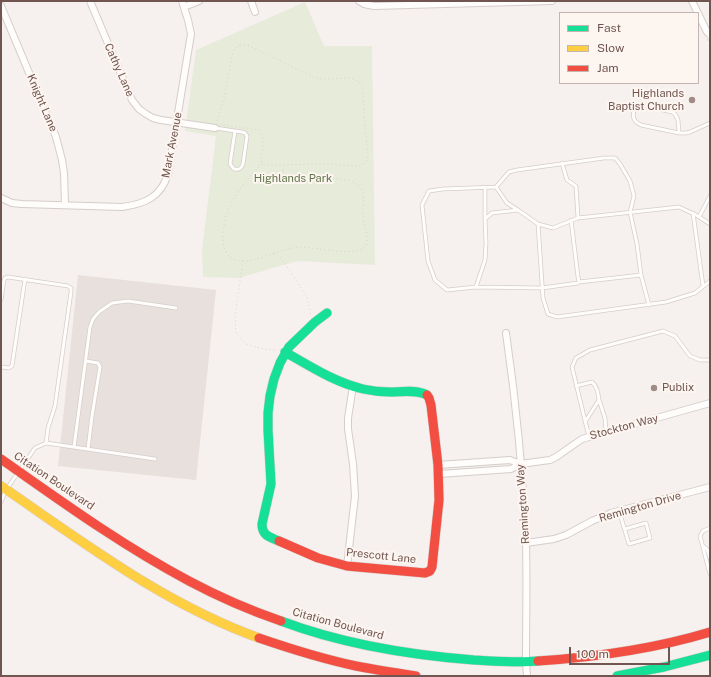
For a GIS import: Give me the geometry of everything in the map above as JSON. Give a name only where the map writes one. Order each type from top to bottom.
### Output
[{"type":"main road","name":"Prescott Lane","points":[[286,352],[342,383],[374,391],[420,392],[428,396],[431,406],[438,469],[439,508],[432,567],[430,571],[425,573],[347,566],[323,559],[291,546],[266,535],[262,530],[271,484],[268,405],[274,376],[278,364],[286,352],[293,342],[315,322],[327,314]]},
{"type":"main road","name":"Citation Boulevard","points":[[1,459],[127,546],[191,583],[250,610],[331,637],[402,652],[460,659],[526,662],[580,658],[642,650],[710,632]]},
{"type":"main road","points":[[4,488],[126,572],[203,614],[238,630],[288,648],[322,658],[416,676]]},
{"type":"main road","points":[[617,676],[664,667],[710,655]]},
{"type":"street","name":"Cathy Lane","points":[[90,1],[132,100],[139,109],[153,118],[215,128]]},
{"type":"street","points":[[183,4],[199,1]]},
{"type":"street","points":[[251,1],[255,12]]},
{"type":"street","points":[[359,1],[364,4],[374,6],[552,1]]},
{"type":"street","points":[[692,1],[697,12]]},
{"type":"street","name":"Mark Avenue","points":[[1,198],[12,203],[22,204],[122,207],[144,202],[158,193],[168,174],[191,34],[183,4]]},
{"type":"street","name":"Knight Lane","points":[[1,6],[56,137],[62,160],[64,205]]},
{"type":"street","points":[[699,15],[707,32]]},
{"type":"street","name":"Remington Way","points":[[506,333],[513,386],[526,543],[527,676]]},
{"type":"street","points":[[347,566],[355,496],[353,464],[348,429],[348,418],[353,386]]},
{"type":"street","name":"Stockton Way","points":[[438,469],[511,469],[520,464],[550,460],[582,438],[710,403]]},
{"type":"street","name":"Stockton Way","points":[[438,469],[510,460],[520,464]]},
{"type":"street","name":"Remington Drive","points":[[526,543],[554,539],[566,535],[592,521],[710,487]]},
{"type":"lane","points":[[707,32],[710,39]]},
{"type":"lane","points":[[679,133],[676,116],[672,112],[642,105],[635,109],[633,118],[636,123],[679,133],[690,132],[710,123]]},
{"type":"lane","points":[[215,128],[242,132],[247,136],[242,168],[238,170],[234,169],[230,164],[235,131]]},
{"type":"lane","points":[[641,275],[578,282],[542,288],[476,287],[447,290],[435,280],[428,262],[422,205],[429,191],[496,187],[509,172],[517,170],[562,163],[615,158],[630,181],[634,196],[630,212],[641,275],[649,304]]},
{"type":"lane","points":[[562,163],[567,180],[576,186],[578,218]]},
{"type":"lane","points":[[496,187],[507,203],[538,224],[553,228],[578,218],[679,207],[710,224]]},
{"type":"lane","points":[[476,287],[485,260],[485,188]]},
{"type":"lane","points":[[699,217],[710,196]]},
{"type":"lane","points":[[485,219],[492,213],[518,210]]},
{"type":"lane","points":[[693,214],[703,286]]},
{"type":"lane","points":[[571,220],[578,282]]},
{"type":"lane","points":[[538,224],[543,298],[548,314],[557,317],[666,302],[695,293],[710,281]]},
{"type":"lane","points":[[1,300],[4,280],[8,277],[68,286],[71,288],[55,406],[48,428],[46,443]]},
{"type":"lane","points":[[1,366],[9,368],[12,366],[26,279]]},
{"type":"lane","points":[[74,447],[90,327],[93,319],[99,312],[112,303],[128,301],[176,308]]},
{"type":"lane","points":[[589,437],[572,367],[576,358],[590,350],[663,330],[675,336],[690,356],[700,360],[710,360]]},
{"type":"lane","points":[[86,361],[98,363],[100,367],[88,449]]},
{"type":"lane","points":[[576,386],[592,382],[595,385],[605,418],[606,432]]},
{"type":"lane","points":[[585,422],[599,400]]},
{"type":"lane","points":[[1,502],[4,488],[19,472],[35,448],[46,443],[155,459]]},
{"type":"lane","points":[[619,512],[629,544],[650,538],[646,523],[625,529]]},
{"type":"lane","points":[[710,528],[703,531],[700,536],[710,574]]},
{"type":"lane","points":[[703,546],[708,549],[710,558]]},
{"type":"path","points":[[240,45],[250,46],[315,78],[351,78],[361,83],[363,88],[368,156],[367,160],[363,164],[357,166],[327,164],[266,165],[262,163],[261,160],[264,141],[263,134],[259,130],[216,124],[224,98],[233,52],[236,48],[240,45]]},
{"type":"path","points":[[262,163],[232,201],[227,212],[224,223],[223,238],[224,248],[227,254],[237,260],[243,261],[302,247],[346,252],[353,252],[365,247],[367,243],[363,218],[362,189],[357,184],[348,180],[325,178],[293,181],[287,179],[284,175],[283,165]]},
{"type":"path","points":[[272,254],[282,259],[307,297],[310,314],[315,322]]},
{"type":"path","points":[[243,261],[235,316],[236,333],[246,344],[286,352]]},
{"type":"shaded area","points":[[78,275],[216,290],[196,480],[58,466]]},
{"type":"green space","name":"Highlands Park","points":[[305,2],[324,46],[372,46],[375,265],[297,261],[239,278],[203,277],[202,249],[216,136],[185,131],[196,50]]},
{"type":"traffic: fast","points":[[279,541],[265,534],[262,528],[271,484],[268,430],[270,396],[280,363],[289,347],[315,322],[327,313]]},
{"type":"traffic: fast","points":[[285,352],[322,373],[352,386],[376,391],[414,391],[427,395]]},
{"type":"traffic: fast","points":[[281,621],[328,636],[400,652],[474,660],[514,662],[538,661]]},
{"type":"traffic: fast","points":[[617,676],[664,667],[710,655]]},
{"type":"traffic: slow","points":[[1,486],[94,550],[157,590],[190,608],[259,638]]},
{"type":"traffic: jam","points":[[279,541],[318,558],[347,566],[425,573],[430,571],[432,567],[439,500],[438,465],[431,405],[427,395]]},
{"type":"traffic: jam","points":[[1,459],[93,523],[164,567],[223,598],[281,621]]},
{"type":"traffic: jam","points":[[538,661],[646,648],[710,632]]},
{"type":"traffic: jam","points":[[259,638],[307,654],[344,663],[416,676]]},
{"type":"place","name":"Highlands Baptist Church","points":[[692,100]]},
{"type":"place","name":"Publix","points":[[654,388]]}]
